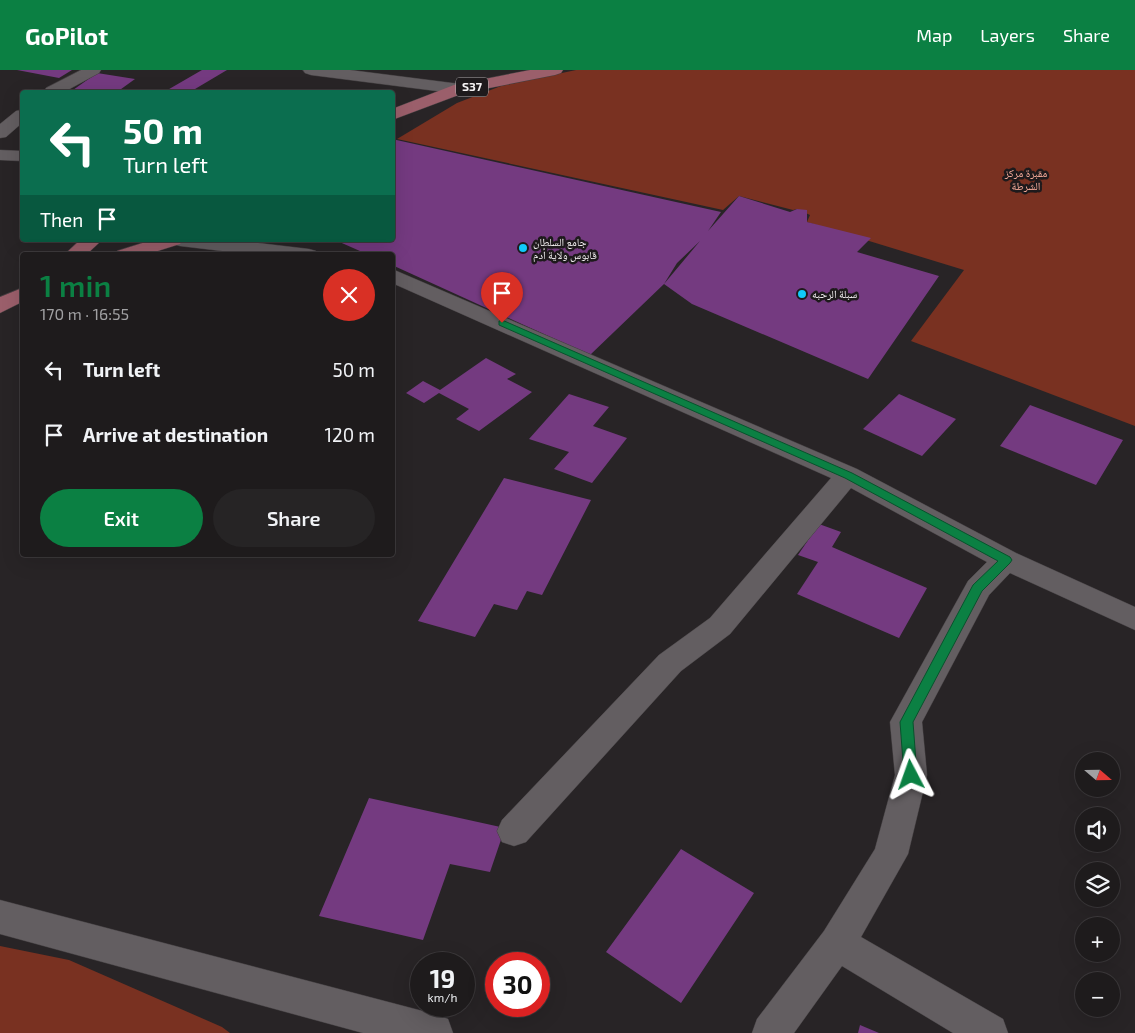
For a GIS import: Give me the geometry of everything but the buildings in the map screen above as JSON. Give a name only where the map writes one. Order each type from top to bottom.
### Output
[{"type":"main road","name":"S37","points":[[395,114],[460,89],[555,70]]},
{"type":"main road","points":[[78,252],[90,242]]},
{"type":"main road","points":[[134,252],[166,242]]},
{"type":"main road","points":[[0,306],[20,295]]},
{"type":"street","points":[[56,90],[93,70]]},
{"type":"street","points":[[311,70],[460,89]]},
{"type":"street","points":[[0,133],[20,117]]},
{"type":"street","points":[[0,155],[20,156]]},
{"type":"street","points":[[198,242],[285,252]]},
{"type":"street","points":[[275,242],[298,252]]},
{"type":"street","points":[[395,276],[848,475],[1006,560],[1135,619]]},
{"type":"street","points":[[514,831],[670,664],[720,626],[848,475]]},
{"type":"street","points":[[771,1033],[837,943],[891,854],[911,775],[906,722],[978,588],[1006,560]]},
{"type":"street","points":[[0,917],[434,1033]]},
{"type":"street","points":[[837,943],[989,1033]]},
{"type":"green space","name":"مقبرة مركز الشرطة","points":[[576,70],[1135,70],[1135,426],[911,341],[964,270],[807,222],[810,215],[797,209],[793,210],[739,196],[723,210],[397,139],[457,103],[501,86]]},
{"type":"green space","points":[[0,946],[69,960],[222,1027],[230,1033],[0,1033]]},
{"type":"place","name":"جامع السلطان قابوس ولاية أدم","points":[[523,248]]},
{"type":"place","name":"سبلة الرحبه","points":[[802,294]]},
{"type":"route","points":[[502,323],[848,475],[1006,560],[978,588],[944,648],[906,722],[911,775]]}]
